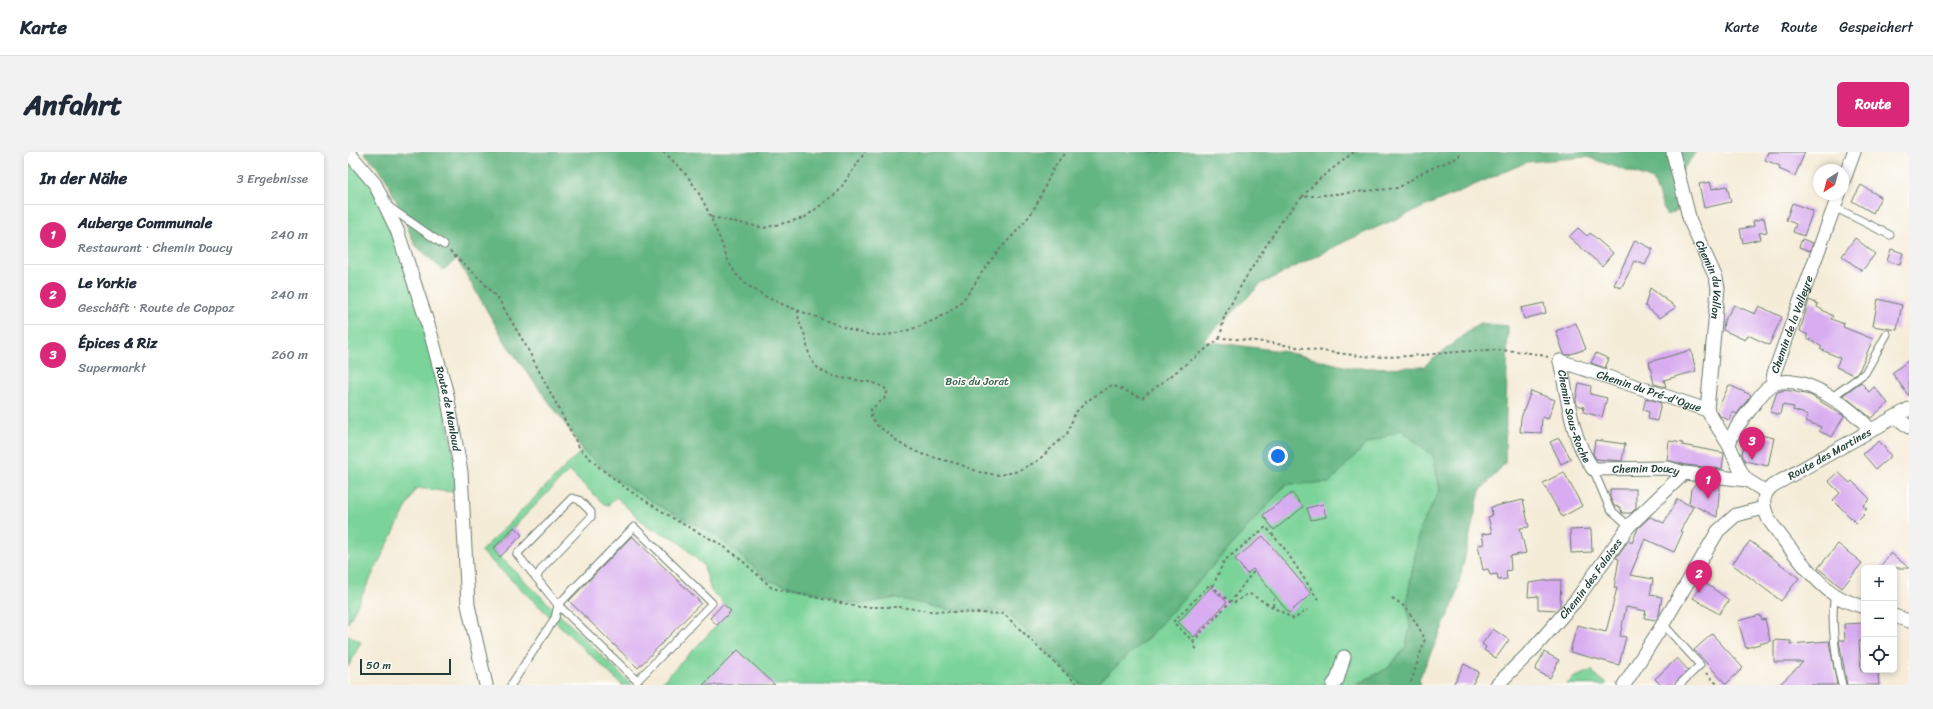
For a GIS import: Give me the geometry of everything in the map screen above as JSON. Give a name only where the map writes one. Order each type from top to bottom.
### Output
[{"type":"street","name":"Route de Manloud","points":[[348,152],[375,184],[397,230],[420,299],[452,419],[461,472],[468,605],[486,685]]},
{"type":"street","points":[[1849,166],[1854,152]]},
{"type":"street","name":"Chemin du Vallon","points":[[1673,153],[1690,221],[1716,278],[1718,288],[1707,410]]},
{"type":"street","name":"Chemin de la Valleyre","points":[[1729,445],[1735,430],[1746,414],[1764,391],[1772,385],[1774,373],[1837,200]]},
{"type":"street","name":"Chemin du Pré-d'Ogue","points":[[1560,361],[1707,410],[1729,445],[1740,471],[1747,480]]},
{"type":"street","name":"Chemin Sous-Roche","points":[[1560,361],[1577,440],[1593,469]]},
{"type":"street","points":[[1772,385],[1781,382],[1789,382],[1832,397],[1856,414],[1871,431]]},
{"type":"street","name":"Route des Martines","points":[[1766,492],[1772,486],[1909,409]]},
{"type":"street","points":[[1896,417],[1909,427]]},
{"type":"street","name":"Chemin Doucy","points":[[1593,469],[1668,468],[1684,473],[1747,480]]},
{"type":"street","name":"Chemin des Falaises","points":[[1497,685],[1535,647],[1576,600],[1629,526],[1684,473]]},
{"type":"street","points":[[1747,480],[1766,492],[1763,499],[1764,508],[1769,520],[1818,581],[1835,596],[1861,606]]},
{"type":"street","points":[[1624,685],[1663,624],[1707,547],[1721,527],[1736,515],[1764,508]]},
{"type":"street","points":[[1897,617],[1909,621]]},
{"type":"street","points":[[1333,685],[1337,680],[1344,657]]},
{"type":"lane","points":[[385,204],[444,245]]},
{"type":"lane","points":[[1834,207],[1890,235]]},
{"type":"lane","points":[[1832,397],[1865,372],[1887,334]]},
{"type":"lane","points":[[1593,469],[1610,509],[1629,526]]},
{"type":"lane","points":[[511,685],[555,618],[558,605],[634,527],[712,603],[636,681],[558,605],[536,578],[517,554],[572,498],[579,500],[592,512],[591,517],[543,568],[536,578]]},
{"type":"lane","points":[[1835,596],[1833,620],[1838,671],[1842,685]]},
{"type":"lane","points":[[1663,624],[1700,665],[1679,685]]},
{"type":"path","points":[[664,152],[680,166],[698,190],[735,273],[759,293],[798,310],[855,331],[877,336],[912,328],[938,319],[961,302],[991,259],[1024,223],[1039,200],[1056,161],[1066,152]]},
{"type":"path","points":[[710,217],[764,228],[804,218],[838,192],[865,152]]},
{"type":"path","points":[[798,310],[798,323],[804,334],[810,358],[819,368],[831,376],[883,386],[888,391],[884,400],[871,409],[871,417],[877,425],[901,444],[921,454],[959,464],[979,472],[999,475],[1015,472],[1036,462],[1067,434],[1075,413],[1087,401],[1112,385],[1142,398],[1220,338],[1224,317],[1243,282],[1283,219],[1318,180],[1354,152]]},
{"type":"path","points":[[1302,197],[1398,188],[1425,171],[1457,158],[1462,152]]},
{"type":"path","points":[[444,245],[483,282],[498,300],[526,346],[580,449],[600,468],[630,491],[679,522],[720,544],[772,588],[859,607],[900,607],[929,611],[1004,614],[1078,685]]},
{"type":"path","points":[[1220,338],[1295,345],[1364,356],[1443,355],[1508,350],[1522,351],[1560,361]]},
{"type":"path","points":[[1213,586],[1224,561],[1266,527],[1284,548],[1319,601]]},
{"type":"path","points":[[1193,641],[1230,602],[1246,579],[1254,572]]},
{"type":"path","points":[[1197,651],[1193,641],[1174,622],[1210,584],[1230,602],[1234,603],[1250,594],[1294,619],[1307,610]]},
{"type":"path","points":[[1273,606],[1274,598]]},
{"type":"path","points":[[1392,598],[1401,603],[1414,619],[1425,639],[1410,685]]},
{"type":"path","points":[[1700,665],[1718,685]]},
{"type":"green space","points":[[348,152],[375,184],[430,331],[461,493],[416,488],[348,623]]},
{"type":"green space","name":"Bois du Jorat","points":[[364,152],[1696,152],[1681,172],[1680,210],[1666,215],[1653,180],[1587,157],[1527,162],[1348,240],[1261,284],[1203,341],[1282,351],[1352,368],[1423,367],[1479,323],[1508,326],[1505,463],[1480,491],[1455,600],[1419,679],[1421,685],[1356,685],[1388,668],[1406,647],[1410,627],[1407,600],[1420,528],[1440,490],[1433,455],[1401,430],[1366,444],[1329,483],[1286,484],[1148,638],[1095,685],[1083,685],[1078,682],[1006,611],[950,610],[896,598],[860,604],[770,581],[716,535],[665,509],[617,480],[582,450],[571,432],[507,345],[457,259],[443,270],[415,245],[386,178]]},
{"type":"green space","points":[[1401,430],[1433,455],[1440,490],[1420,528],[1407,600],[1410,627],[1406,647],[1388,668],[1356,685],[1095,685],[1149,637],[1286,484],[1329,483],[1366,444]]},
{"type":"green space","points":[[582,450],[617,480],[665,509],[716,535],[770,581],[860,604],[896,598],[950,610],[1006,611],[1078,682],[1083,685],[659,685],[731,611],[711,591],[704,566],[676,539],[649,528],[616,497],[609,505],[604,504],[569,471],[492,549],[632,685],[622,685],[481,551]]},
{"type":"green space","points":[[348,635],[361,642],[348,667]]},
{"type":"green space","points":[[1592,670],[1596,677],[1607,683],[1605,685],[1567,684],[1573,678]]},
{"type":"building","points":[[1768,152],[1805,152],[1795,176],[1779,169],[1780,166],[1765,160]]},
{"type":"building","points":[[1710,182],[1712,189],[1727,186],[1731,202],[1704,208],[1699,184]]},
{"type":"building","points":[[1861,185],[1881,197],[1873,213],[1852,201]]},
{"type":"building","points":[[1792,203],[1813,211],[1804,236],[1793,232],[1796,224],[1786,220]]},
{"type":"building","points":[[1764,218],[1767,232],[1759,233],[1761,239],[1743,243],[1740,229],[1754,226],[1753,221]]},
{"type":"building","points":[[1578,228],[1587,236],[1590,233],[1613,253],[1602,266],[1569,237]]},
{"type":"building","points":[[1855,238],[1875,254],[1862,271],[1842,256]]},
{"type":"building","points":[[1802,239],[1813,243],[1810,251],[1799,247]]},
{"type":"building","points":[[1635,240],[1653,249],[1645,265],[1635,261],[1621,288],[1614,285]]},
{"type":"building","points":[[1891,249],[1903,253],[1900,265],[1887,261]]},
{"type":"building","points":[[1650,288],[1676,307],[1660,318],[1645,306]]},
{"type":"building","points":[[1878,299],[1902,305],[1897,330],[1873,326]]},
{"type":"building","points":[[1809,300],[1818,304],[1817,307],[1833,316],[1831,319],[1844,324],[1843,327],[1873,339],[1859,371],[1854,375],[1836,367],[1840,358],[1820,349],[1822,347],[1806,337],[1808,335],[1800,331]]},
{"type":"building","points":[[1544,303],[1546,313],[1524,319],[1521,308]]},
{"type":"building","points":[[1734,305],[1755,314],[1759,306],[1782,317],[1769,345],[1748,335],[1745,340],[1723,330],[1724,321]]},
{"type":"building","points":[[1576,323],[1586,349],[1568,355],[1564,354],[1556,331]]},
{"type":"building","points":[[1691,350],[1696,371],[1664,380],[1666,387],[1654,384],[1649,362]]},
{"type":"building","points":[[1596,353],[1609,359],[1605,368],[1591,363]]},
{"type":"building","points":[[1909,360],[1909,396],[1892,373]]},
{"type":"building","points":[[1861,382],[1869,392],[1874,387],[1888,403],[1871,418],[1843,395]]},
{"type":"building","points":[[1579,383],[1591,386],[1590,394],[1607,398],[1602,417],[1583,412],[1584,407],[1577,405],[1576,399]]},
{"type":"building","points":[[1729,385],[1751,395],[1737,414],[1732,412],[1729,420],[1720,416],[1717,411]]},
{"type":"building","points":[[1786,390],[1810,395],[1844,416],[1832,437],[1819,431],[1821,427],[1806,421],[1808,415],[1793,410],[1794,407],[1782,405],[1780,415],[1770,412],[1777,392]]},
{"type":"building","points":[[1531,391],[1555,400],[1548,419],[1542,417],[1541,433],[1520,432],[1521,418]]},
{"type":"building","points":[[1646,398],[1661,403],[1657,421],[1648,419],[1649,412],[1643,410]]},
{"type":"building","points":[[1747,432],[1774,438],[1768,466],[1745,461],[1742,454]]},
{"type":"building","points":[[1559,438],[1571,459],[1561,464],[1550,442]]},
{"type":"building","points":[[1595,440],[1625,444],[1622,461],[1596,459],[1593,454]]},
{"type":"building","points":[[1669,441],[1724,453],[1722,469],[1686,465],[1667,460]]},
{"type":"building","points":[[1879,441],[1891,456],[1876,469],[1863,454]]},
{"type":"building","points":[[1564,472],[1582,506],[1562,517],[1543,483]]},
{"type":"building","points":[[1838,472],[1850,483],[1852,481],[1870,499],[1863,506],[1867,509],[1862,514],[1864,515],[1856,523],[1833,500],[1840,493],[1828,481]]},
{"type":"building","points":[[1697,482],[1720,485],[1717,517],[1689,503],[1691,489]]},
{"type":"building","points":[[1610,489],[1636,489],[1636,508],[1631,513],[1622,513],[1620,507],[1614,506],[1610,497]]},
{"type":"building","points":[[1292,493],[1303,507],[1274,530],[1263,515]]},
{"type":"building","points":[[1677,499],[1693,507],[1680,531],[1683,532],[1674,552],[1645,539],[1630,575],[1653,579],[1650,595],[1662,597],[1659,615],[1656,620],[1644,618],[1646,611],[1626,607],[1620,636],[1626,637],[1619,665],[1570,652],[1577,625],[1606,632],[1617,588],[1614,588],[1619,559],[1616,558],[1628,541],[1632,543],[1638,528],[1650,517],[1664,523]]},
{"type":"building","points":[[1523,500],[1529,527],[1520,528],[1526,553],[1510,556],[1511,570],[1506,571],[1507,579],[1498,580],[1497,574],[1490,575],[1488,569],[1483,570],[1478,545],[1484,544],[1482,534],[1492,533],[1488,517],[1492,516],[1491,507]]},
{"type":"building","points":[[1323,504],[1326,517],[1311,520],[1307,508]]},
{"type":"building","points":[[514,527],[522,535],[500,557],[493,549]]},
{"type":"building","points":[[1591,529],[1592,552],[1571,553],[1570,530]]},
{"type":"building","points":[[632,536],[701,603],[638,668],[569,601]]},
{"type":"building","points":[[1263,536],[1311,594],[1289,613],[1253,569],[1247,574],[1235,559]]},
{"type":"building","points":[[1750,541],[1799,578],[1781,601],[1732,564]]},
{"type":"building","points":[[1838,544],[1862,563],[1842,588],[1818,568]]},
{"type":"building","points":[[1891,553],[1909,568],[1897,568],[1897,565],[1881,565]]},
{"type":"building","points":[[1561,580],[1560,606],[1557,610],[1538,609],[1538,596],[1528,597],[1529,583]]},
{"type":"building","points":[[1704,582],[1729,600],[1719,614],[1693,598]]},
{"type":"building","points":[[1211,587],[1227,602],[1194,637],[1178,622]]},
{"type":"building","points":[[723,604],[731,611],[717,625],[710,618]]},
{"type":"building","points":[[1760,615],[1762,620],[1765,619],[1770,641],[1746,648],[1738,621]]},
{"type":"building","points":[[1861,623],[1861,641],[1859,641],[1861,673],[1878,673],[1879,685],[1847,685],[1839,640],[1845,640],[1844,624]]},
{"type":"building","points":[[1493,629],[1509,640],[1496,658],[1484,650],[1486,647],[1482,644]]},
{"type":"building","points":[[1712,634],[1743,668],[1726,684],[1694,650]]},
{"type":"building","points":[[1774,640],[1791,641],[1790,644],[1829,641],[1837,685],[1779,685],[1803,662],[1774,662]]},
{"type":"building","points":[[738,650],[775,685],[703,685]]},
{"type":"building","points":[[1544,652],[1559,660],[1550,678],[1535,670]]},
{"type":"building","points":[[1677,658],[1688,670],[1674,685],[1661,685],[1655,679]]},
{"type":"building","points":[[1464,664],[1479,672],[1472,685],[1453,685]]},
{"type":"place","name":"Épices & Riz","points":[[1752,460]]},
{"type":"place","name":"Auberge Communale","points":[[1708,499]]},
{"type":"place","name":"Le Yorkie","points":[[1699,593]]}]
